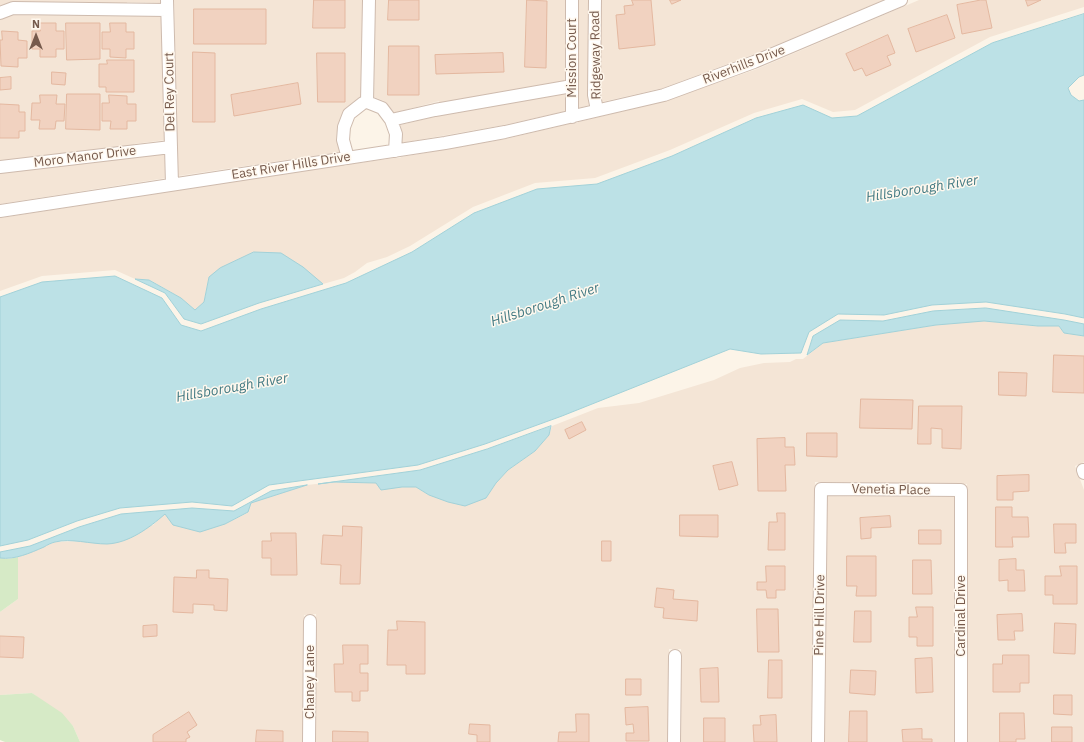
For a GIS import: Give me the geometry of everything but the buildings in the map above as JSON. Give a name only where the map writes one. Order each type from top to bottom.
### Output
[{"type":"street","points":[[367,102],[369,0]]},
{"type":"street","name":"Mission Court","points":[[572,0],[572,86],[577,115]]},
{"type":"street","name":"Ridgeway Road","points":[[595,0],[594,95],[597,110]]},
{"type":"street","name":"Riverhills Drive","points":[[577,115],[664,94],[735,69],[901,0]]},
{"type":"street","points":[[0,13],[13,8],[167,5]]},
{"type":"street","name":"Del Rey Court","points":[[167,5],[172,184]]},
{"type":"street","points":[[391,120],[435,110],[572,86]]},
{"type":"street","points":[[348,158],[343,140],[344,127],[349,114],[363,103],[367,102],[382,108],[391,120],[396,134],[395,151]]},
{"type":"street","name":"East River Hills Drive","points":[[0,211],[395,151],[505,132],[577,115]]},
{"type":"street","name":"Moro Manor Drive","points":[[0,167],[171,147]]},
{"type":"street","name":"Venetia Place","points":[[821,489],[961,490]]},
{"type":"street","name":"Pine Hill Drive","points":[[818,742],[821,489]]},
{"type":"street","name":"Cardinal Drive","points":[[961,490],[961,742]]},
{"type":"street","name":"Chaney Lane","points":[[309,742],[310,621]]},
{"type":"street","points":[[674,742],[675,656]]},
{"type":"shaded area","points":[[0,0],[161,0],[161,3],[127,2],[127,16],[161,16],[165,140],[134,144],[135,157],[165,154],[166,178],[0,204]]},
{"type":"shaded area","points":[[174,0],[363,0],[361,97],[343,112],[338,124],[336,139],[340,152],[178,176]]},
{"type":"shaded area","points":[[375,0],[588,0],[588,95],[590,105],[578,108],[578,94],[566,94],[566,111],[504,125],[401,143],[402,134],[400,125],[442,115],[439,101],[394,113],[384,101],[374,97]]},
{"type":"shaded area","points":[[601,0],[884,0],[752,55],[663,88],[602,102]]},
{"type":"shaded area","points":[[919,0],[1084,0],[1084,7],[990,37],[855,110],[833,112],[802,99],[754,113],[670,150],[595,178],[535,183],[473,207],[410,246],[387,257],[367,263],[344,278],[323,284],[209,277],[204,302],[195,310],[181,298],[150,280],[135,279],[115,270],[42,276],[0,291],[0,218],[345,166],[350,164],[400,158],[506,139],[572,123],[578,123],[665,101],[757,69]]},
{"type":"shaded area","points":[[967,321],[1059,326],[1064,333],[1084,336],[1084,462],[1075,466],[1084,490],[1084,742],[967,742],[967,484],[815,482],[811,742],[680,742],[681,649],[669,649],[668,742],[315,742],[316,614],[304,615],[303,742],[80,742],[73,726],[32,693],[0,695],[0,612],[18,599],[18,557],[55,542],[81,541],[153,525],[165,513],[225,524],[247,513],[250,503],[307,485],[334,482],[377,483],[402,487],[416,487],[429,495],[486,498],[496,483],[508,470],[535,451],[549,435],[552,426],[598,408],[639,403],[714,380],[740,368],[764,363],[790,362],[796,359],[803,359],[823,343]]},
{"type":"shaded area","points":[[827,496],[955,497],[954,742],[824,742]]},
{"type":"green space","points":[[18,557],[18,599],[0,612],[0,558],[8,559]]},
{"type":"green space","points":[[32,693],[62,713],[73,726],[80,742],[5,742],[0,740],[0,695]]},
{"type":"water","name":"Hillsborough River","points":[[1084,14],[1084,75],[1079,77],[1068,88],[1071,95],[1079,101],[1084,100],[1084,318],[986,302],[932,305],[884,315],[838,314],[809,332],[801,353],[761,354],[730,349],[562,416],[485,444],[418,465],[269,485],[232,506],[192,502],[120,508],[77,521],[28,540],[0,546],[0,297],[42,282],[115,276],[162,298],[181,325],[201,331],[261,309],[346,283],[412,252],[474,213],[537,189],[597,184],[672,156],[756,118],[803,105],[832,118],[857,116],[992,43]]},
{"type":"water","points":[[254,252],[281,253],[303,267],[323,284],[259,303],[201,324],[184,319],[165,293],[135,279],[149,280],[181,298],[195,310],[204,302],[209,277],[220,268]]},
{"type":"water","points":[[986,308],[1084,324],[1084,336],[1064,333],[1059,326],[1038,326],[984,321],[936,325],[823,343],[807,355],[813,336],[840,320],[883,321],[933,311]]},
{"type":"water","points":[[551,426],[549,435],[535,451],[508,470],[496,483],[486,498],[465,506],[429,495],[416,487],[381,490],[376,483],[334,482],[318,484],[420,470],[487,449]]},
{"type":"water","points":[[307,485],[251,503],[248,512],[225,524],[200,532],[173,525],[165,514],[138,534],[123,541],[101,544],[61,541],[52,543],[22,556],[0,558],[0,552],[30,546],[79,527],[121,514],[192,508],[234,511],[271,491]]}]
